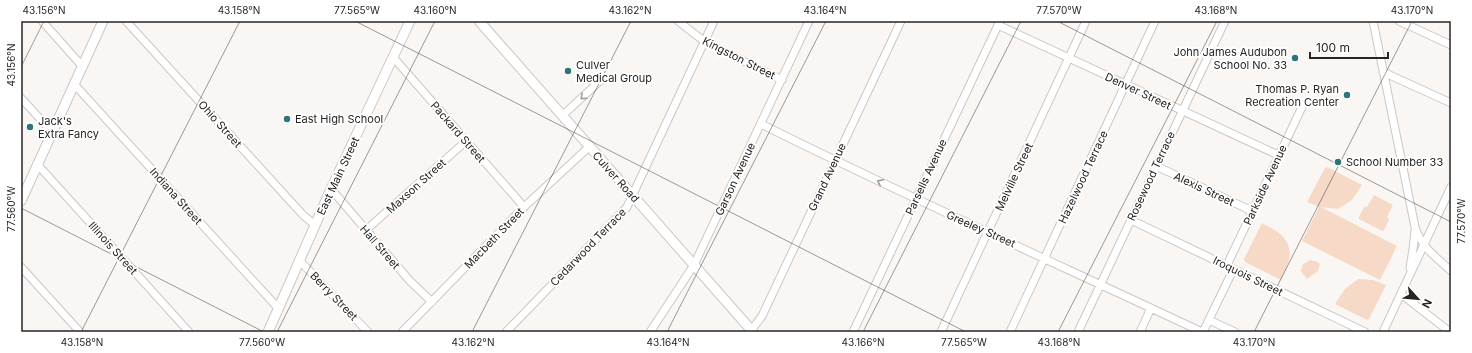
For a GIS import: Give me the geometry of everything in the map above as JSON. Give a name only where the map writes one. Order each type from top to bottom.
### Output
[{"type":"main road","points":[[21,200],[102,21]]},
{"type":"main road","name":"East Main Street","points":[[268,332],[331,189],[410,21]]},
{"type":"main road","name":"Culver Road","points":[[478,21],[752,332]]},
{"type":"street","points":[[42,21],[82,66]]},
{"type":"street","name":"Ohio Street","points":[[126,21],[303,215],[315,225]]},
{"type":"street","name":"Kingston Street","points":[[678,21],[705,42],[782,80]]},
{"type":"street","name":"Cedarwood Terrace","points":[[506,332],[623,211],[633,196],[714,21]]},
{"type":"street","name":"Garson Avenue","points":[[650,332],[694,265],[809,21]]},
{"type":"street","name":"Grand Avenue","points":[[752,332],[762,316],[901,21]]},
{"type":"street","name":"Melville Street","points":[[941,332],[1086,21]]},
{"type":"street","name":"Hazelwood Terrace","points":[[1010,332],[1155,21]]},
{"type":"street","name":"Rosewood Terrace","points":[[1078,332],[1225,21]]},
{"type":"street","points":[[1373,21],[1418,238],[1423,246],[1451,271]]},
{"type":"street","points":[[1399,21],[1451,45]]},
{"type":"street","name":"Denver Street","points":[[999,23],[1069,59],[1278,155]]},
{"type":"street","name":"Parsells Avenue","points":[[853,332],[999,23]]},
{"type":"street","name":"Packard Street","points":[[393,57],[524,207]]},
{"type":"street","points":[[1383,72],[1451,103]]},
{"type":"street","points":[[562,116],[604,78]]},
{"type":"street","name":"Indiana Street","points":[[74,84],[278,308]]},
{"type":"street","points":[[21,98],[52,132]]},
{"type":"street","name":"Parkside Avenue","points":[[1202,332],[1209,320],[1252,211],[1303,105]]},
{"type":"street","name":"Greeley Street","points":[[761,124],[835,161],[1202,332]]},
{"type":"street","name":"Maxson Street","points":[[366,230],[466,142]]},
{"type":"street","name":"Macbeth Street","points":[[402,332],[524,207],[589,147]]},
{"type":"street","name":"Illinois Street","points":[[37,164],[189,332]]},
{"type":"street","name":"Alexis Street","points":[[1156,166],[1252,211]]},
{"type":"street","points":[[1383,332],[1451,187]]},
{"type":"street","name":"Hall Street","points":[[331,189],[410,281],[432,302]]},
{"type":"street","name":"Iroquois Street","points":[[1130,220],[1365,332]]},
{"type":"street","points":[[1406,282],[1413,249],[1415,227]]},
{"type":"street","name":"Berry Street","points":[[300,261],[368,332]]},
{"type":"street","points":[[21,267],[80,332]]},
{"type":"street","points":[[1401,294],[1450,332]]},
{"type":"street","points":[[1140,332],[1151,308]]},
{"type":"street","points":[[1209,320],[1235,332]]},
{"type":"shaded area","points":[[1327,167],[1362,185],[1352,200],[1338,209],[1321,207],[1397,246],[1380,280],[1302,241],[1319,207],[1307,202],[1325,168]]},
{"type":"shaded area","points":[[1374,195],[1393,205],[1387,217],[1389,220],[1382,231],[1359,219],[1364,207],[1367,207]]},
{"type":"shaded area","points":[[1262,223],[1283,237],[1289,246],[1290,253],[1288,265],[1281,280],[1245,262],[1244,259]]},
{"type":"shaded area","points":[[1310,260],[1320,264],[1318,271],[1307,279],[1300,270],[1302,265]]},
{"type":"shaded area","points":[[1358,279],[1373,280],[1386,285],[1369,319],[1367,320],[1335,304],[1345,289]]},
{"type":"place","name":"John James Audubon School No. 33","points":[[1295,58]]},
{"type":"place","name":"Culver Medical Group","points":[[568,71]]},
{"type":"place","name":"Thomas P. Ryan Recreation Center","points":[[1347,95]]},
{"type":"place","name":"East High School","points":[[287,119]]},
{"type":"place","name":"Jack's Extra Fancy","points":[[30,127]]},
{"type":"place","name":"School Number 33","points":[[1338,162]]}]
